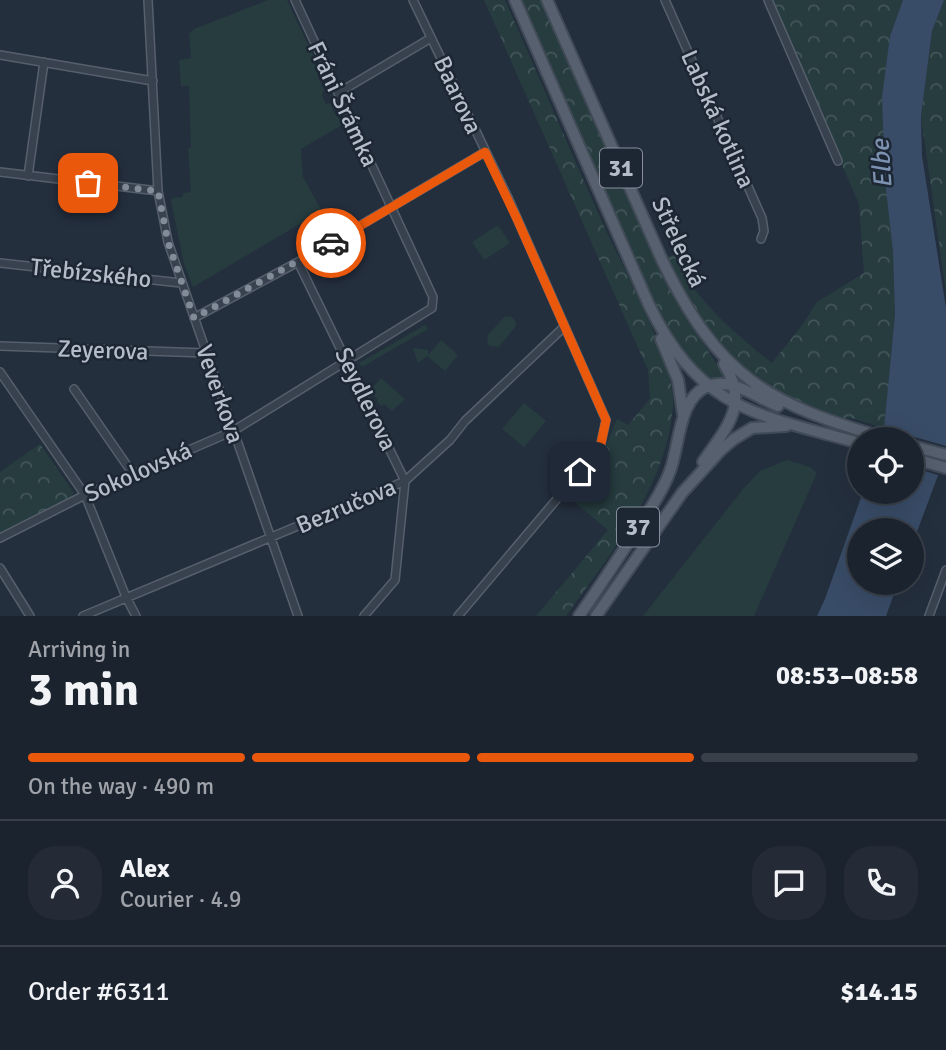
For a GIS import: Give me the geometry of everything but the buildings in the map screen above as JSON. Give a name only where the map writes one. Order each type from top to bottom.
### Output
[{"type":"main road","name":"31","points":[[515,0],[649,305],[676,352],[708,386],[736,404],[847,440]]},
{"type":"main road","name":"Střelecká","points":[[547,0],[662,260],[681,298],[703,332],[741,374],[783,402],[829,422]]},
{"type":"main road","points":[[649,305],[682,394],[681,430]]},
{"type":"main road","points":[[682,493],[728,426],[736,404],[735,386],[728,370],[703,332]]},
{"type":"main road","points":[[681,430],[690,402],[698,392],[718,384],[735,386],[785,409],[829,422]]},
{"type":"main road","name":"31","points":[[829,422],[847,427]]},
{"type":"main road","points":[[682,493],[721,450],[746,431],[774,425],[819,432]]},
{"type":"main road","name":"37","points":[[579,616],[662,491],[681,430]]},
{"type":"main road","points":[[924,449],[946,455]]},
{"type":"main road","points":[[924,462],[946,468]]},
{"type":"main road","name":"37","points":[[596,616],[682,493]]},
{"type":"street","name":"Veverkova","points":[[148,0],[158,191],[168,242],[298,616]]},
{"type":"street","name":"Fráni Šrámka","points":[[295,0],[433,297],[434,306],[429,311],[346,360]]},
{"type":"street","name":"Baarova","points":[[413,0],[514,211],[606,420],[600,448],[458,616]]},
{"type":"street","name":"Labská kotlina","points":[[665,0],[762,218],[764,231],[761,239]]},
{"type":"street","points":[[768,0],[838,160]]},
{"type":"street","points":[[338,93],[431,38]]},
{"type":"street","points":[[0,55],[153,81]]},
{"type":"street","points":[[28,176],[44,62]]},
{"type":"street","points":[[194,318],[298,262],[485,152]]},
{"type":"street","points":[[0,172],[158,191]]},
{"type":"street","name":"Seydlerova","points":[[298,262],[405,481],[395,580],[364,616]]},
{"type":"street","name":"Třebízského","points":[[0,263],[181,283]]},
{"type":"street","name":"Bezručova","points":[[83,616],[405,481],[564,327]]},
{"type":"street","name":"Zeyerova","points":[[0,346],[206,353]]},
{"type":"street","name":"Sokolovská","points":[[0,538],[85,495],[233,431],[346,360]]},
{"type":"street","points":[[0,372],[85,495],[136,616]]},
{"type":"street","points":[[74,389],[134,474]]},
{"type":"street","points":[[0,570],[30,616]]},
{"type":"street","points":[[929,616],[946,570]]},
{"type":"green space","points":[[268,0],[287,0],[320,70],[318,77],[326,104],[330,103],[336,116],[345,123],[301,149],[303,177],[322,211],[193,287],[184,264],[171,201],[173,198],[183,197],[183,193],[191,192],[188,148],[191,148],[189,86],[181,86],[179,60],[191,58],[189,34],[194,29]]},
{"type":"green space","points":[[484,0],[505,0],[603,224],[647,315],[672,388],[673,406],[669,435],[648,491],[618,543],[566,616],[536,616],[608,530],[566,495],[605,448],[617,419],[628,425],[650,399],[648,370]]},
{"type":"green space","points":[[521,0],[542,0],[656,261],[686,317],[726,378],[709,380],[668,331],[657,312]]},
{"type":"green space","points":[[770,0],[903,0],[890,36],[895,314],[884,427],[848,417],[841,421],[789,399],[762,382],[744,368],[714,335],[665,257],[674,255],[704,301],[729,327],[772,363],[817,302],[864,273],[859,204]]},
{"type":"green space","points":[[944,0],[946,293],[921,116],[932,31]]},
{"type":"green space","points":[[498,225],[510,243],[484,260],[472,242]]},
{"type":"green space","points":[[511,316],[516,322],[515,327],[499,347],[490,346],[487,343],[488,335],[504,317]]},
{"type":"green space","points":[[425,325],[428,329],[362,367],[359,363]]},
{"type":"green space","points":[[441,340],[458,355],[445,371],[427,356],[418,363],[413,348],[428,350],[428,355]]},
{"type":"green space","points":[[381,378],[405,399],[392,411],[377,402],[370,391]]},
{"type":"green space","points":[[524,403],[546,421],[524,447],[502,429]]},
{"type":"green space","points":[[40,444],[74,493],[70,498],[0,533],[0,472]]},
{"type":"green space","points":[[787,460],[810,467],[817,473],[754,616],[643,616],[743,489],[760,471]]},
{"type":"water","points":[[903,0],[944,0],[932,31],[921,116],[922,156],[946,308],[946,454],[922,518],[854,518],[859,504],[924,504],[924,427],[884,427],[895,314],[882,97],[890,36]]},
{"type":"water","points":[[847,537],[847,595],[894,595],[886,616],[817,616]]},
{"type":"pier","points":[[924,440],[946,446],[946,463],[941,476],[924,471]]},
{"type":"way so far","points":[[88,183],[158,191],[168,242],[194,318],[331,243]]},
{"type":"route","points":[[331,243],[485,152],[606,420],[600,448],[580,472]]},
{"type":"water label","name":"Elbe","points":[[881,164]]}]
